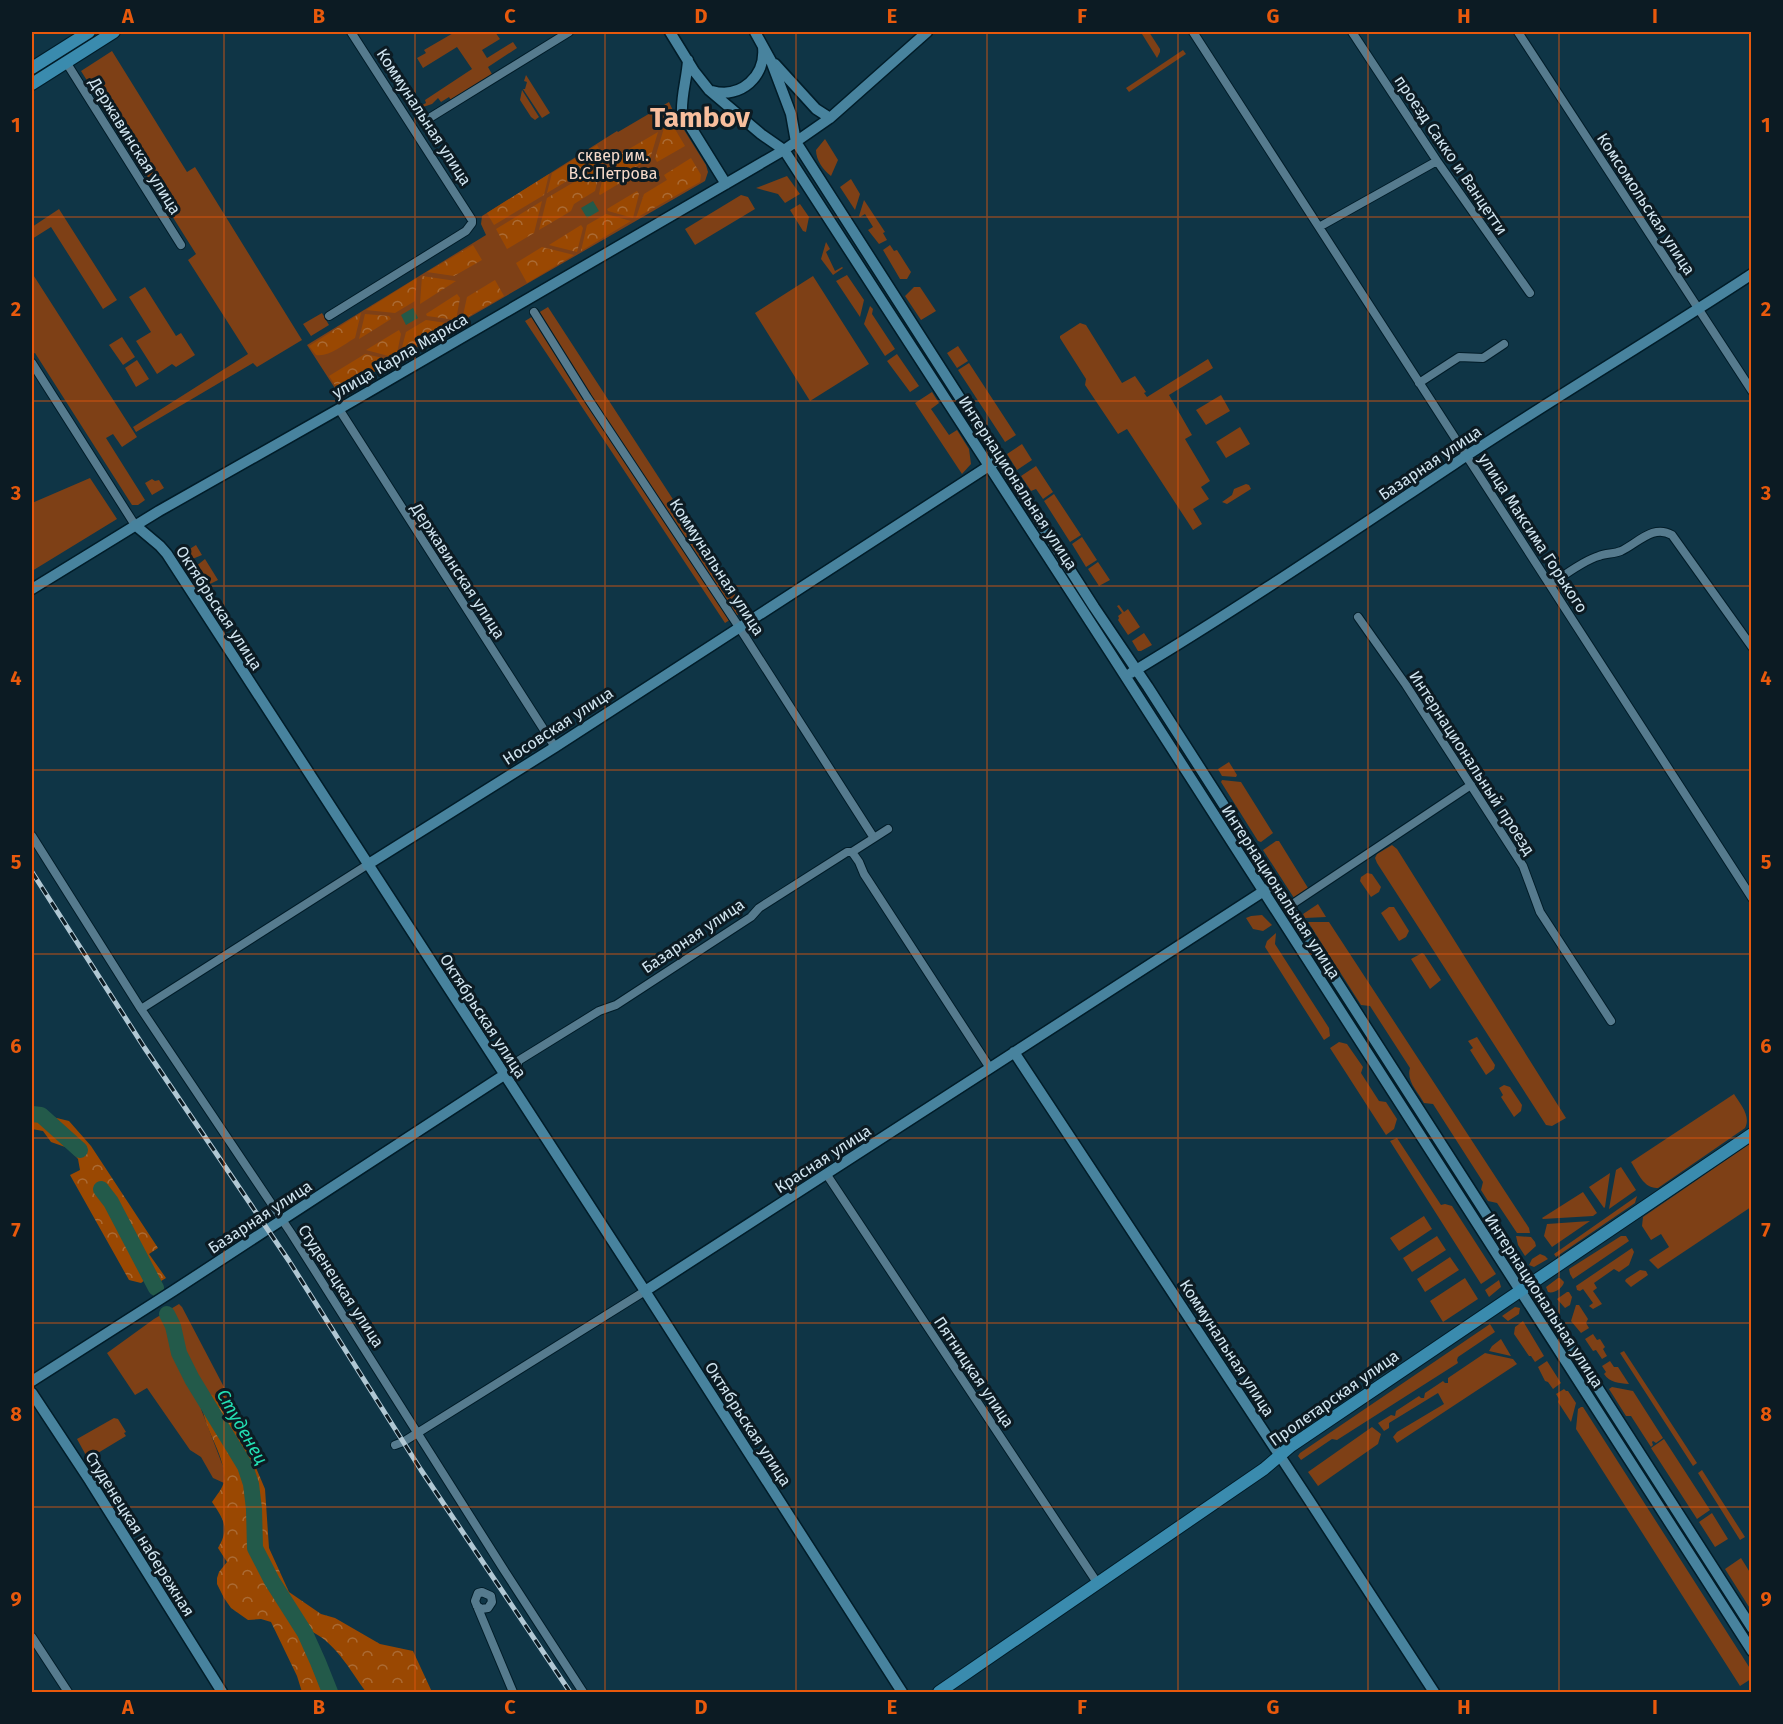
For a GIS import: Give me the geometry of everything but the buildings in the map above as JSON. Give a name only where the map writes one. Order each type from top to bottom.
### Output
[{"type":"main road","points":[[32,68],[90,32]]},
{"type":"main road","points":[[32,84],[114,32]]},
{"type":"main road","name":"Интернациональная улица","points":[[670,32],[709,90],[760,134],[784,150],[1752,1651]]},
{"type":"main road","name":"Интернациональная улица","points":[[755,32],[771,61],[791,114],[796,142],[1752,1628]]},
{"type":"main road","points":[[784,150],[830,118],[927,32]]},
{"type":"main road","points":[[709,90],[717,93],[735,92],[750,83],[763,60],[762,43]]},
{"type":"main road","points":[[688,60],[682,113],[726,184]]},
{"type":"main road","points":[[771,61],[816,109],[830,118]]},
{"type":"main road","name":"улица Карла Маркса","points":[[32,589],[135,525],[784,150]]},
{"type":"main road","name":"Базарная улица","points":[[1125,676],[1752,274]]},
{"type":"main road","name":"Носовская улица","points":[[367,865],[555,747],[1000,459]]},
{"type":"main road","name":"Октябрьская улица","points":[[135,525],[167,554],[902,1692]]},
{"type":"main road","name":"Красная улица","points":[[645,1291],[1274,885]]},
{"type":"main road","name":"Коммунальная улица","points":[[1014,1052],[1280,1454],[1434,1692]]},
{"type":"main road","name":"Базарная улица","points":[[32,1381],[504,1076]]},
{"type":"main road","name":"Пролетарская улица","points":[[939,1692],[1264,1469],[1280,1454],[1752,1134]]},
{"type":"main road","name":"Студенецкая набережная","points":[[32,1393],[222,1692]]},
{"type":"street","name":"Коммунальная улица","points":[[329,316],[466,231],[471,226],[472,220],[351,32]]},
{"type":"street","points":[[423,123],[569,32]]},
{"type":"street","name":"улица Максима Горького","points":[[1193,32],[1752,898]]},
{"type":"street","name":"проезд Сакко и Ванцетти","points":[[1352,32],[1437,161],[1530,293]]},
{"type":"street","name":"Комсомольская улица","points":[[1518,32],[1752,391]]},
{"type":"street","name":"Державинская улица","points":[[66,62],[181,245]]},
{"type":"street","points":[[1319,227],[1437,161]]},
{"type":"street","name":"Коммунальная улица","points":[[534,312],[874,838]]},
{"type":"street","points":[[1419,383],[1459,357],[1483,358],[1504,344]]},
{"type":"street","name":"Октябрьская улица","points":[[32,363],[135,525]]},
{"type":"street","name":"Державинская улица","points":[[339,409],[555,747]]},
{"type":"street","points":[[1550,585],[1597,556],[1620,551],[1648,534],[1666,531],[1672,534],[1752,647]]},
{"type":"street","name":"Интернациональный проезд","points":[[1358,616],[1406,685],[1523,866],[1540,912],[1611,1021]]},
{"type":"street","points":[[1288,907],[1471,784]]},
{"type":"street","name":"Базарная улица","points":[[518,1068],[518,1061],[599,1011],[616,1005],[752,917],[759,908],[847,852],[852,852],[888,830]]},
{"type":"street","name":"Студенецкая улица","points":[[32,836],[141,1009],[282,1220],[583,1692]]},
{"type":"street","points":[[852,852],[990,1068]]},
{"type":"street","name":"Носовская улица","points":[[141,1009],[367,865]]},
{"type":"street","name":"Пятницкая улица","points":[[827,1175],[1098,1584]]},
{"type":"street","name":"Красная улица","points":[[395,1445],[645,1291]]},
{"type":"street","points":[[477,1606],[513,1692]]},
{"type":"street","points":[[32,1637],[68,1692]]},
{"type":"green space","points":[[455,32],[495,32],[500,39],[482,50],[487,58],[513,42],[517,48],[488,67],[493,76],[452,102],[449,97],[441,102],[438,98],[432,104],[423,107],[425,100],[472,69],[457,47],[423,68],[417,58],[426,53],[424,50]]},
{"type":"green space","points":[[1149,32],[1160,49],[1157,58],[1142,34]]},
{"type":"green space","points":[[1183,50],[1186,54],[1129,92],[1126,88]]},
{"type":"green space","points":[[112,51],[187,172],[195,167],[302,340],[257,367],[253,363],[136,432],[133,427],[248,354],[188,260],[196,254],[81,71]]},
{"type":"green space","points":[[526,75],[550,113],[542,118],[523,89],[527,82],[524,81]]},
{"type":"green space","points":[[522,90],[539,117],[535,120],[520,100]]},
{"type":"green space","name":"сквер им. В.С.Петрова","points":[[669,102],[706,165],[708,172],[705,181],[338,393],[307,345],[486,235],[481,224],[482,216],[617,131]]},
{"type":"green space","points":[[672,124],[685,146],[657,162],[655,158],[664,128]]},
{"type":"green space","points":[[658,132],[650,159],[630,170],[605,163]]},
{"type":"green space","points":[[825,139],[838,160],[831,176],[820,164],[816,154],[816,150]]},
{"type":"green space","points":[[597,145],[602,160],[547,193],[552,173]]},
{"type":"green space","points":[[691,158],[701,175],[700,182],[636,218],[644,194],[667,180],[664,175]]},
{"type":"green space","points":[[601,166],[595,191],[574,204],[571,211],[539,230],[547,198]]},
{"type":"green space","points":[[605,168],[628,174],[630,177],[600,195],[599,194]]},
{"type":"green space","points":[[549,174],[544,195],[494,225],[487,213]]},
{"type":"green space","points":[[787,176],[800,194],[785,203],[778,194],[756,188]]},
{"type":"green space","points":[[851,179],[860,194],[855,210],[840,187]]},
{"type":"green space","points":[[637,191],[639,194],[633,218],[608,211],[607,209]]},
{"type":"green space","points":[[741,195],[748,197],[755,209],[695,245],[685,229]]},
{"type":"green space","points":[[864,200],[885,232],[883,233],[887,240],[879,244],[868,230],[873,227],[865,214],[859,216]]},
{"type":"green space","points":[[542,201],[534,233],[507,249],[496,229]]},
{"type":"green space","points":[[800,204],[809,217],[806,232],[803,231],[790,210]]},
{"type":"green space","points":[[59,209],[117,300],[103,309],[51,227],[32,239],[32,227]]},
{"type":"green space","points":[[606,214],[631,221],[581,251],[587,225]]},
{"type":"green space","points":[[581,225],[583,228],[577,252],[549,245]]},
{"type":"green space","points":[[826,242],[830,249],[826,252],[835,271],[843,268],[833,275],[821,259]]},
{"type":"green space","points":[[473,245],[482,260],[454,276],[427,272]]},
{"type":"green space","points":[[890,245],[894,251],[897,250],[911,272],[907,279],[900,279],[883,250]]},
{"type":"green space","points":[[542,247],[574,255],[527,283],[516,263]]},
{"type":"green space","points":[[32,273],[137,437],[122,447],[113,434],[106,438],[145,500],[138,505],[132,505],[35,353],[32,354]]},
{"type":"green space","points":[[847,275],[864,300],[860,317],[836,281]]},
{"type":"green space","points":[[422,276],[456,281],[420,304]]},
{"type":"green space","points":[[813,276],[869,364],[810,401],[755,313]]},
{"type":"green space","points":[[417,278],[415,301],[395,313],[366,310]]},
{"type":"green space","points":[[495,280],[504,296],[462,320],[467,297]]},
{"type":"green space","points":[[145,287],[176,336],[181,333],[195,355],[176,367],[172,364],[157,374],[136,341],[151,332],[129,297]]},
{"type":"green space","points":[[914,287],[920,287],[936,311],[921,320],[905,296]]},
{"type":"green space","points":[[457,294],[460,298],[456,320],[427,316],[426,314]]},
{"type":"green space","points":[[870,306],[873,309],[872,314],[895,349],[885,356],[864,324]]},
{"type":"green space","points":[[548,307],[745,610],[725,623],[525,321]]},
{"type":"green space","points":[[322,313],[329,325],[311,336],[303,324]]},
{"type":"green space","points":[[361,313],[355,338],[336,350],[321,355],[316,355],[309,346]]},
{"type":"green space","points":[[365,314],[389,316],[391,319],[359,339]]},
{"type":"green space","points":[[426,320],[453,324],[400,355],[406,332]]},
{"type":"green space","points":[[1080,323],[1086,325],[1122,383],[1135,376],[1147,397],[1208,359],[1213,368],[1169,395],[1192,435],[1185,439],[1210,481],[1201,487],[1209,499],[1193,509],[1202,524],[1193,530],[1127,429],[1118,434],[1085,385],[1086,379],[1060,338]]},
{"type":"green space","points":[[399,330],[401,334],[396,358],[366,350]]},
{"type":"green space","points":[[122,337],[135,357],[123,365],[109,345]]},
{"type":"green space","points":[[958,346],[968,361],[957,368],[947,353]]},
{"type":"green space","points":[[365,354],[392,360],[339,391],[329,376]]},
{"type":"green space","points":[[897,354],[919,386],[910,392],[887,361]]},
{"type":"green space","points":[[137,360],[149,379],[136,387],[125,368]]},
{"type":"green space","points":[[969,363],[1016,435],[1005,442],[958,370]]},
{"type":"green space","points":[[932,392],[939,403],[931,409],[949,435],[957,430],[969,449],[971,464],[962,474],[915,403]]},
{"type":"green space","points":[[1221,395],[1230,411],[1206,425],[1196,410]]},
{"type":"green space","points":[[1240,427],[1250,444],[1226,458],[1216,442]]},
{"type":"green space","points":[[1022,444],[1032,460],[1017,470],[1007,454]]},
{"type":"green space","points":[[1036,466],[1053,492],[1043,499],[1036,489],[1031,491],[1021,476]]},
{"type":"green space","points":[[90,478],[117,519],[32,571],[32,503]]},
{"type":"green space","points":[[152,479],[159,480],[164,488],[152,495],[145,483]]},
{"type":"green space","points":[[1246,484],[1251,489],[1227,504],[1222,502],[1232,495],[1234,489]]},
{"type":"green space","points":[[1054,494],[1081,535],[1070,542],[1044,501]]},
{"type":"green space","points":[[1082,537],[1097,560],[1086,567],[1072,544]]},
{"type":"green space","points":[[196,545],[202,555],[190,560],[185,552]]},
{"type":"green space","points":[[205,559],[218,580],[206,586],[195,567]]},
{"type":"green space","points":[[1098,562],[1110,580],[1099,586],[1088,569]]},
{"type":"green space","points":[[1119,605],[1124,612],[1128,609],[1140,627],[1128,635],[1118,620],[1118,616],[1122,613],[1117,606]]},
{"type":"green space","points":[[1144,633],[1152,645],[1138,651],[1132,641]]},
{"type":"green space","points":[[1229,762],[1236,777],[1222,776],[1218,769]]},
{"type":"green space","points":[[1222,780],[1241,782],[1273,833],[1261,842],[1258,841],[1221,782]]},
{"type":"green space","points":[[1279,841],[1308,888],[1294,898],[1263,850]]},
{"type":"green space","points":[[1392,845],[1397,849],[1566,1118],[1552,1126],[1546,1125],[1377,863],[1375,858],[1377,854]]},
{"type":"green space","points":[[1367,873],[1372,874],[1381,887],[1379,892],[1371,897],[1360,881],[1361,877]]},
{"type":"green space","points":[[1318,904],[1326,917],[1305,918],[1303,914]]},
{"type":"green space","points":[[1389,907],[1394,907],[1409,931],[1406,937],[1399,941],[1381,913]]},
{"type":"green space","points":[[1262,915],[1272,925],[1263,931],[1253,929],[1246,918]]},
{"type":"green space","points":[[1308,922],[1329,922],[1529,1228],[1530,1233],[1517,1233],[1497,1203],[1488,1201],[1481,1190],[1483,1182],[1433,1104],[1424,1103],[1416,1091],[1411,1082],[1410,1068],[1370,1006],[1361,1005]]},
{"type":"green space","points":[[1276,933],[1275,944],[1329,1028],[1330,1036],[1324,1040],[1265,947],[1267,941]]},
{"type":"green space","points":[[1422,953],[1441,980],[1430,989],[1411,959]]},
{"type":"green space","points":[[1477,1037],[1495,1065],[1494,1069],[1486,1075],[1470,1050],[1473,1048],[1468,1041]]},
{"type":"green space","points":[[1339,1042],[1347,1044],[1363,1067],[1361,1073],[1379,1101],[1386,1102],[1397,1119],[1394,1129],[1386,1135],[1330,1048]]},
{"type":"green space","points":[[1504,1085],[1510,1087],[1522,1105],[1521,1111],[1514,1117],[1501,1097],[1503,1095],[1499,1088]]},
{"type":"green space","points":[[1734,1094],[1746,1115],[1745,1128],[1658,1188],[1645,1183],[1631,1162]]},
{"type":"green space","points":[[32,1112],[69,1121],[91,1146],[158,1248],[149,1254],[166,1278],[161,1281],[154,1273],[141,1283],[129,1280],[70,1175],[80,1170],[78,1159],[68,1148],[51,1142],[43,1131],[32,1129]]},
{"type":"green space","points":[[1397,1138],[1441,1205],[1452,1206],[1496,1274],[1481,1284],[1390,1141]]},
{"type":"green space","points":[[1751,1143],[1751,1207],[1658,1269],[1649,1260],[1669,1247],[1661,1234],[1651,1240],[1642,1226],[1643,1217]]},
{"type":"green space","points":[[1621,1167],[1636,1190],[1609,1209],[1616,1170]]},
{"type":"green space","points":[[1610,1173],[1605,1207],[1604,1208],[1589,1187]]},
{"type":"green space","points":[[1583,1192],[1597,1213],[1593,1216],[1542,1218]]},
{"type":"green space","points":[[1637,1196],[1635,1203],[1556,1257],[1554,1254]]},
{"type":"green space","points":[[1424,1216],[1432,1229],[1399,1251],[1390,1238]]},
{"type":"green space","points":[[1590,1221],[1552,1247],[1544,1236],[1547,1224]]},
{"type":"green space","points":[[1437,1236],[1446,1250],[1412,1272],[1403,1258]]},
{"type":"green space","points":[[1516,1236],[1531,1237],[1536,1246],[1525,1256],[1518,1245]]},
{"type":"green space","points":[[1621,1236],[1626,1236],[1629,1241],[1573,1279],[1569,1269]]},
{"type":"green space","points":[[1632,1248],[1634,1252],[1629,1265],[1619,1272],[1614,1269],[1594,1283],[1597,1288],[1593,1291],[1602,1304],[1593,1309],[1589,1306],[1593,1303],[1583,1289],[1577,1290],[1576,1286]]},
{"type":"green space","points":[[1540,1254],[1548,1259],[1534,1267],[1529,1265],[1532,1259]]},
{"type":"green space","points":[[1450,1257],[1459,1270],[1425,1292],[1417,1279]]},
{"type":"green space","points":[[1640,1270],[1646,1271],[1648,1275],[1631,1287],[1625,1281],[1626,1279]]},
{"type":"green space","points":[[1465,1278],[1478,1299],[1443,1322],[1430,1301]]},
{"type":"green space","points":[[1558,1278],[1564,1282],[1562,1286],[1555,1291],[1548,1292],[1546,1287]]},
{"type":"green space","points":[[1499,1280],[1501,1287],[1489,1297],[1485,1290]]},
{"type":"green space","points":[[1567,1292],[1572,1297],[1570,1305],[1565,1308],[1557,1299]]},
{"type":"green space","points":[[179,1304],[225,1389],[235,1418],[230,1412],[201,1409],[224,1469],[224,1483],[213,1478],[201,1457],[190,1450],[147,1388],[135,1395],[107,1353]]},
{"type":"green space","points":[[1576,1305],[1579,1305],[1588,1319],[1586,1323],[1589,1328],[1581,1333],[1571,1321]]},
{"type":"green space","points":[[1515,1307],[1520,1308],[1519,1314],[1508,1321],[1502,1316]]},
{"type":"green space","points":[[1523,1321],[1544,1356],[1535,1362],[1514,1334],[1515,1327]]},
{"type":"green space","points":[[1490,1324],[1495,1332],[1458,1357],[1458,1363],[1337,1440],[1332,1439],[1301,1460],[1298,1456],[1300,1453]]},
{"type":"green space","points":[[1593,1334],[1605,1347],[1603,1349],[1607,1356],[1602,1359],[1585,1339]]},
{"type":"green space","points":[[1501,1339],[1511,1356],[1489,1351]]},
{"type":"green space","points":[[1624,1351],[1697,1463],[1693,1466],[1620,1353]]},
{"type":"green space","points":[[1485,1353],[1513,1359],[1517,1364],[1397,1443],[1393,1437],[1397,1432],[1444,1404],[1438,1393],[1389,1423],[1389,1428],[1384,1431],[1378,1423],[1391,1415],[1395,1416],[1396,1411],[1419,1396],[1424,1398],[1425,1393],[1443,1381],[1448,1383],[1448,1378]]},
{"type":"green space","points":[[1547,1361],[1561,1383],[1553,1389],[1545,1381],[1538,1367]]},
{"type":"green space","points":[[1610,1361],[1614,1367],[1618,1367],[1629,1384],[1615,1382],[1606,1377],[1602,1366]]},
{"type":"green space","points":[[1612,1387],[1633,1391],[1663,1438],[1656,1443],[1653,1441],[1651,1447],[1631,1416],[1626,1416],[1609,1389]]},
{"type":"green space","points":[[1564,1389],[1576,1403],[1571,1422],[1558,1402],[1556,1394]]},
{"type":"green space","points":[[206,1394],[213,1395],[235,1418],[265,1489],[269,1548],[289,1592],[321,1614],[335,1618],[380,1644],[413,1651],[432,1692],[366,1692],[334,1648],[308,1630],[303,1636],[303,1644],[326,1692],[302,1692],[297,1676],[271,1622],[261,1619],[248,1620],[231,1608],[217,1584],[219,1572],[227,1562],[218,1548],[225,1529],[220,1514],[212,1502],[223,1484],[224,1471],[202,1409],[202,1398]]},
{"type":"green space","points":[[1581,1407],[1751,1670],[1751,1679],[1740,1686],[1576,1429],[1578,1409]]},
{"type":"green space","points":[[114,1418],[118,1419],[126,1436],[88,1459],[77,1439]]},
{"type":"green space","points":[[1372,1427],[1381,1434],[1378,1444],[1318,1486],[1308,1472]]},
{"type":"green space","points":[[1664,1439],[1710,1510],[1697,1519],[1651,1448]]},
{"type":"green space","points":[[1702,1470],[1745,1537],[1740,1540],[1698,1473]]},
{"type":"green space","points":[[1712,1513],[1728,1539],[1715,1547],[1699,1522]]},
{"type":"green space","points":[[1741,1558],[1751,1574],[1751,1610],[1725,1569]]},
{"type":"shaded area","points":[[593,201],[599,211],[587,218],[581,208]]},
{"type":"shaded area","points":[[413,308],[418,318],[406,325],[401,315]]},
{"type":"waterway","name":"Студенец","points":[[32,1114],[41,1115],[80,1150]]},
{"type":"waterway","name":"Студенец","points":[[101,1189],[111,1202],[156,1288]]},
{"type":"waterway","name":"Студенец","points":[[167,1314],[173,1326],[179,1353],[192,1379],[245,1466],[251,1484],[255,1548],[272,1581],[305,1633],[330,1692]]},
{"type":"railway","points":[[32,872],[144,1047],[289,1261],[421,1470],[570,1692]]},
{"type":"district","name":"Tambov","points":[[700,117]]}]
